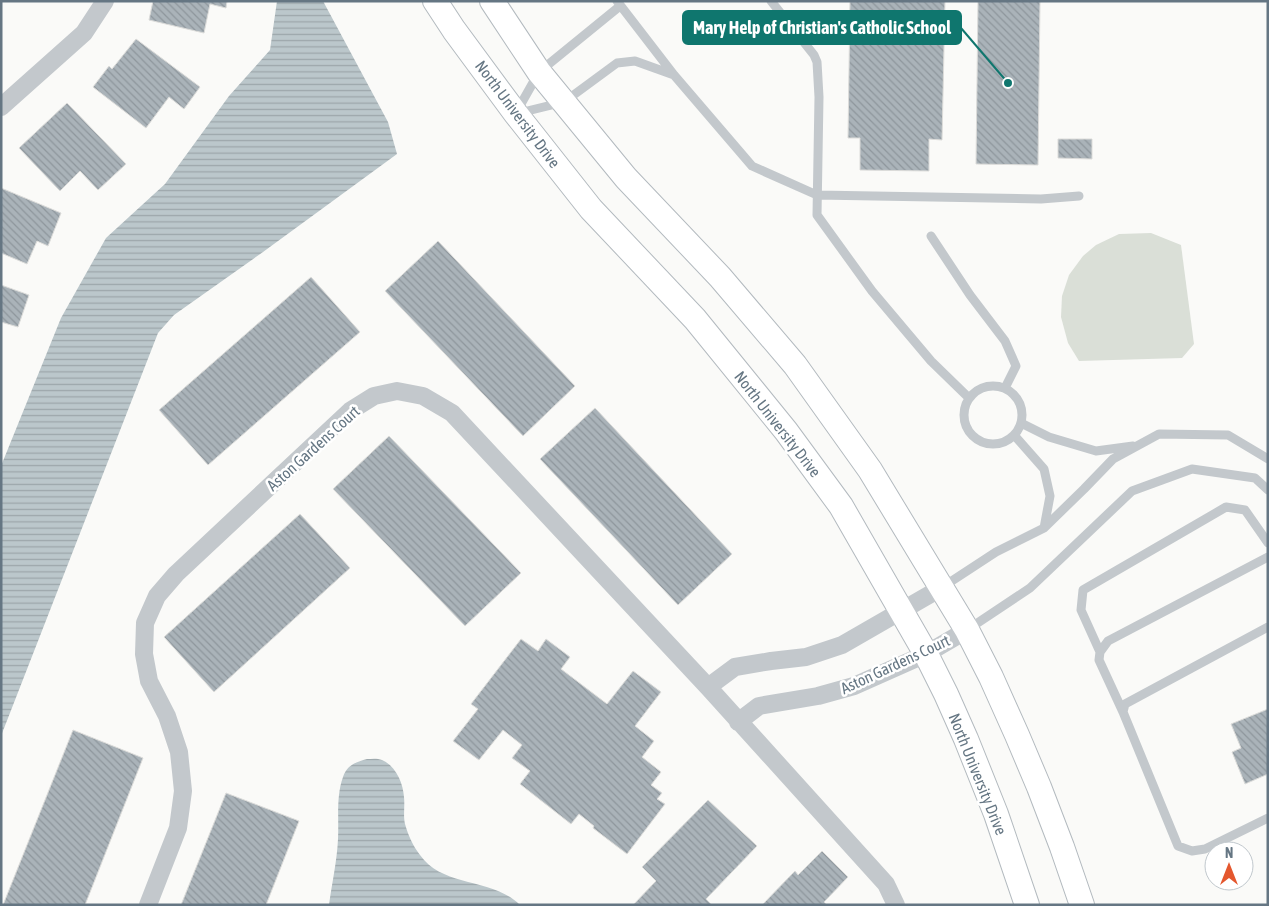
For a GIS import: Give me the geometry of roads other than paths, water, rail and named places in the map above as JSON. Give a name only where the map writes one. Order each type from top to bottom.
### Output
[{"type":"main road","name":"North University Drive","points":[[436,1],[454,30],[516,114],[591,209],[694,319],[786,431],[841,506],[926,654],[946,694],[996,814],[1027,905]]},
{"type":"main road","points":[[492,1],[540,72],[626,178],[720,277],[795,365],[870,470],[967,630],[991,676],[1049,813],[1082,905]]},
{"type":"street","points":[[1,107],[84,33],[105,1]]},
{"type":"street","name":"Aston Gardens Court","points":[[148,905],[178,828],[183,791],[179,752],[167,716],[149,681],[144,654],[145,623],[157,596],[176,574],[350,411],[374,396],[397,391],[423,396],[452,413],[708,688],[886,884],[896,905]]},
{"type":"street","points":[[708,688],[735,667],[806,657],[842,645],[941,588]]},
{"type":"street","name":"Aston Gardens Court","points":[[738,722],[759,706],[818,696],[854,686],[926,654],[967,630]]},
{"type":"lane","points":[[770,1],[818,62],[817,215],[872,291],[931,361],[969,398]]},
{"type":"lane","points":[[516,114],[540,72],[618,4],[674,75],[752,166],[816,195],[1040,199],[1079,196]]},
{"type":"lane","points":[[516,114],[564,102],[617,63],[635,61],[674,75]]},
{"type":"lane","points":[[931,236],[970,295],[1005,341],[1016,366],[1005,388]]},
{"type":"lane","points":[[985,387],[1005,388],[1017,399],[1020,406],[1022,415],[1018,429],[1006,441],[997,444],[978,441],[966,426],[963,416],[969,398],[976,391],[985,387]]},
{"type":"lane","points":[[1021,423],[1049,437],[1096,450],[1138,445]]},
{"type":"lane","points":[[941,588],[996,552],[1044,528],[1113,459],[1159,434],[1228,435],[1268,459]]},
{"type":"lane","points":[[1014,435],[1044,469],[1050,496],[1044,528]]},
{"type":"lane","points":[[967,630],[1030,588],[1132,491],[1192,469],[1255,478],[1268,490]]},
{"type":"lane","points":[[1100,652],[1081,610],[1084,590],[1226,507],[1245,510],[1268,542]]},
{"type":"lane","points":[[1268,557],[1108,640],[1100,652],[1099,660],[1178,846],[1192,851],[1206,849],[1268,818]]},
{"type":"lane","points":[[1122,712],[1125,704],[1268,627]]},
{"type":"place","name":"Mary Help of Christian's Catholic School","points":[[1008,83]]}]
